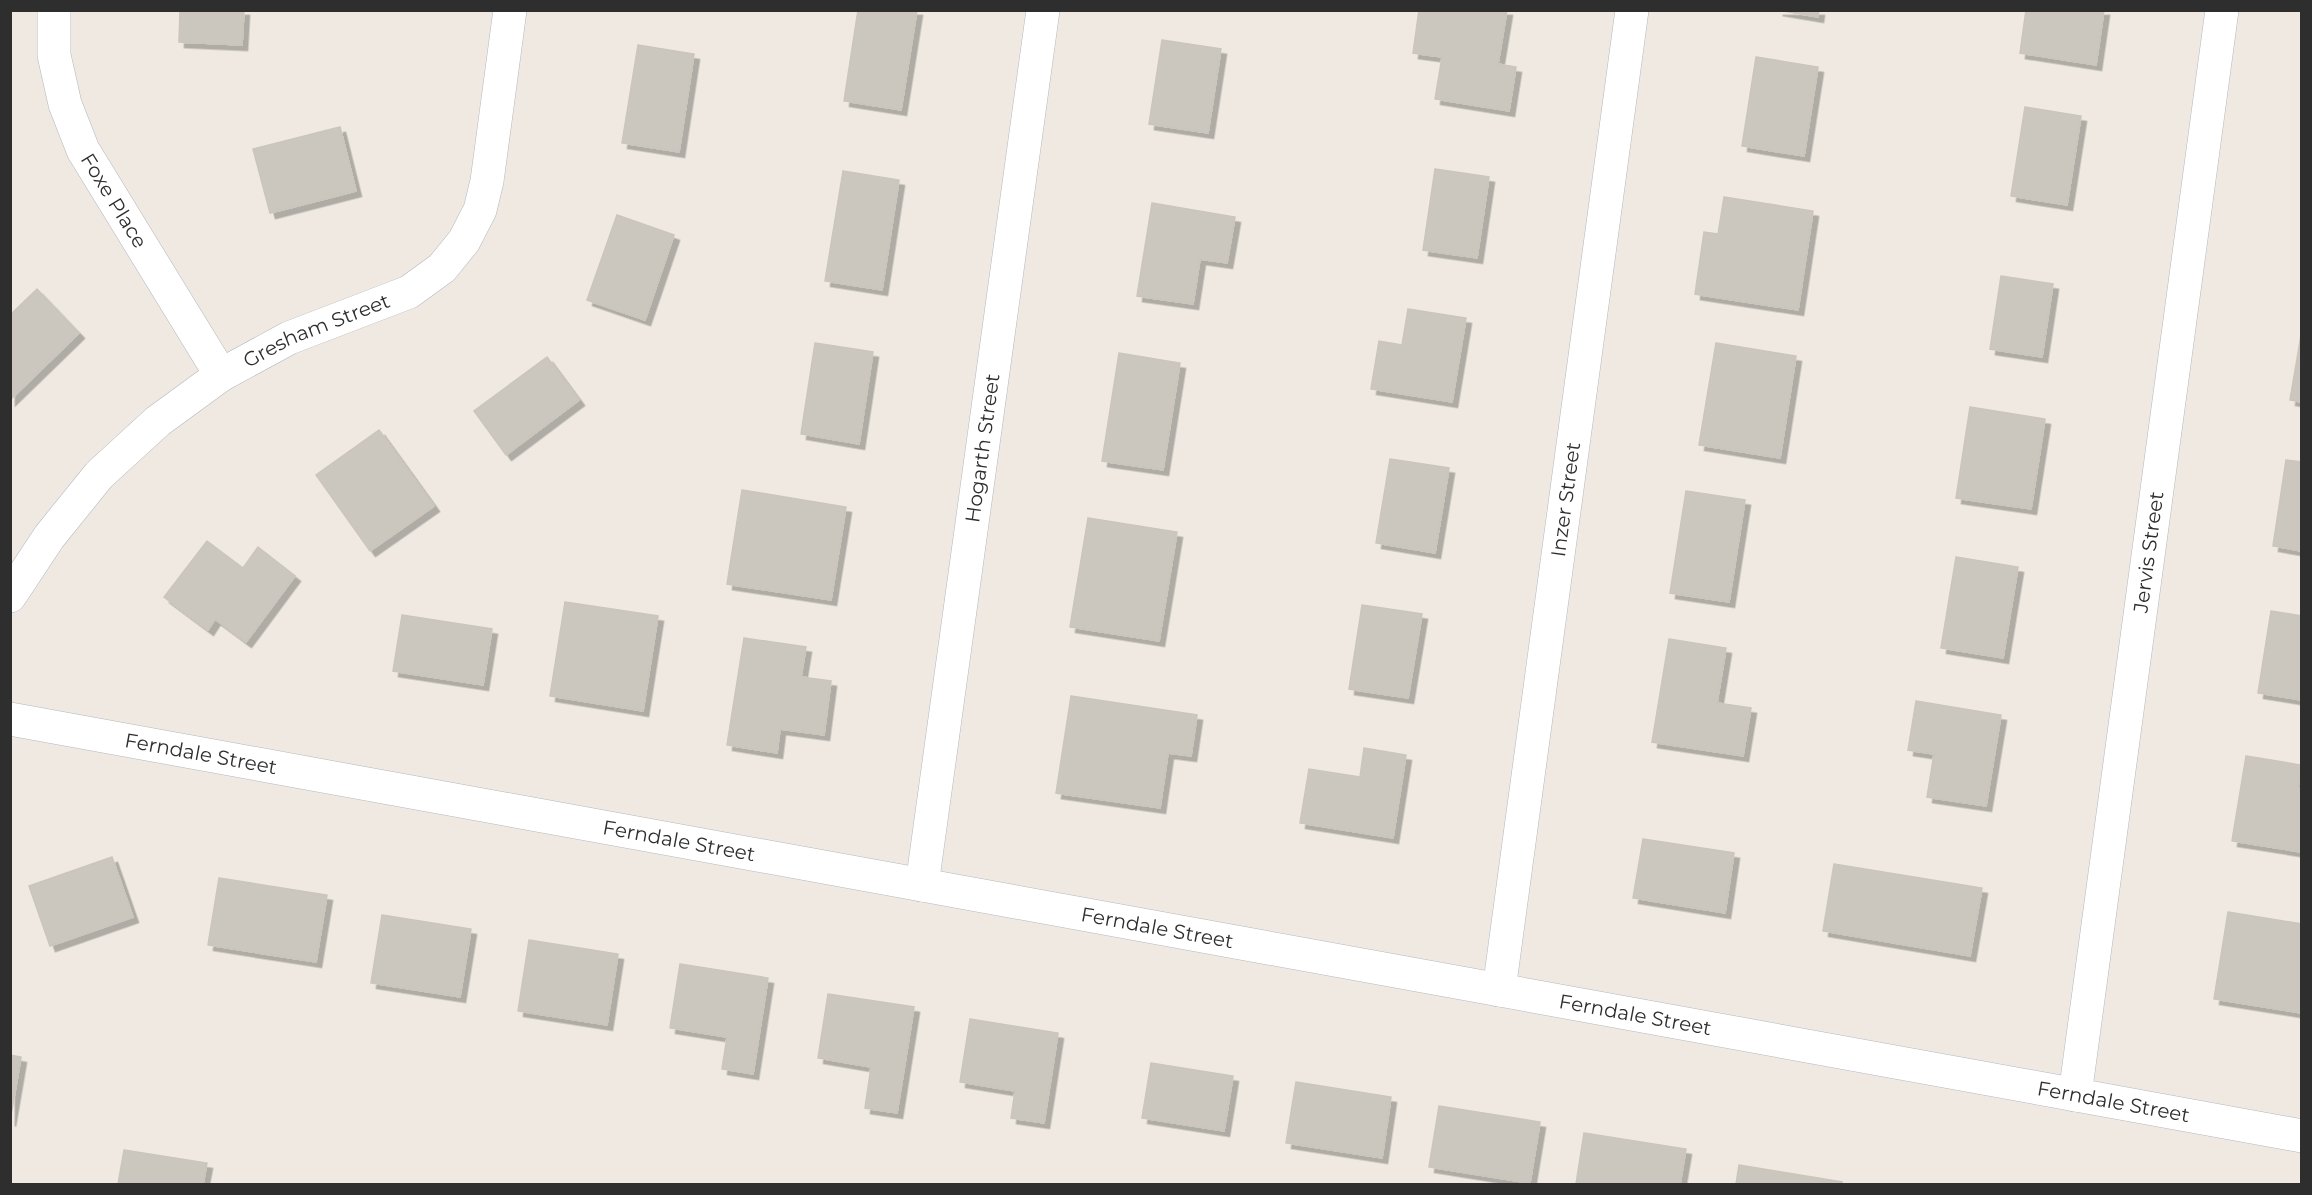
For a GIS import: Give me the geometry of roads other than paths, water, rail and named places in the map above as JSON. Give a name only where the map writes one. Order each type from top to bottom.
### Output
[{"type":"street","name":"Foxe Place","points":[[54,10],[54,55],[60,84],[65,104],[83,150],[221,375]]},
{"type":"street","name":"Gresham Street","points":[[10,596],[48,537],[99,475],[158,421],[221,375],[289,338],[409,292],[442,267],[464,241],[480,210],[487,181],[510,10]]},
{"type":"street","name":"Hogarth Street","points":[[922,885],[1043,10]]},
{"type":"street","name":"Inzer Street","points":[[1499,990],[1632,10]]},
{"type":"street","name":"Jervis Street","points":[[2075,1095],[2222,10]]},
{"type":"street","name":"Ferndale Street","points":[[10,720],[2301,1136]]}]
